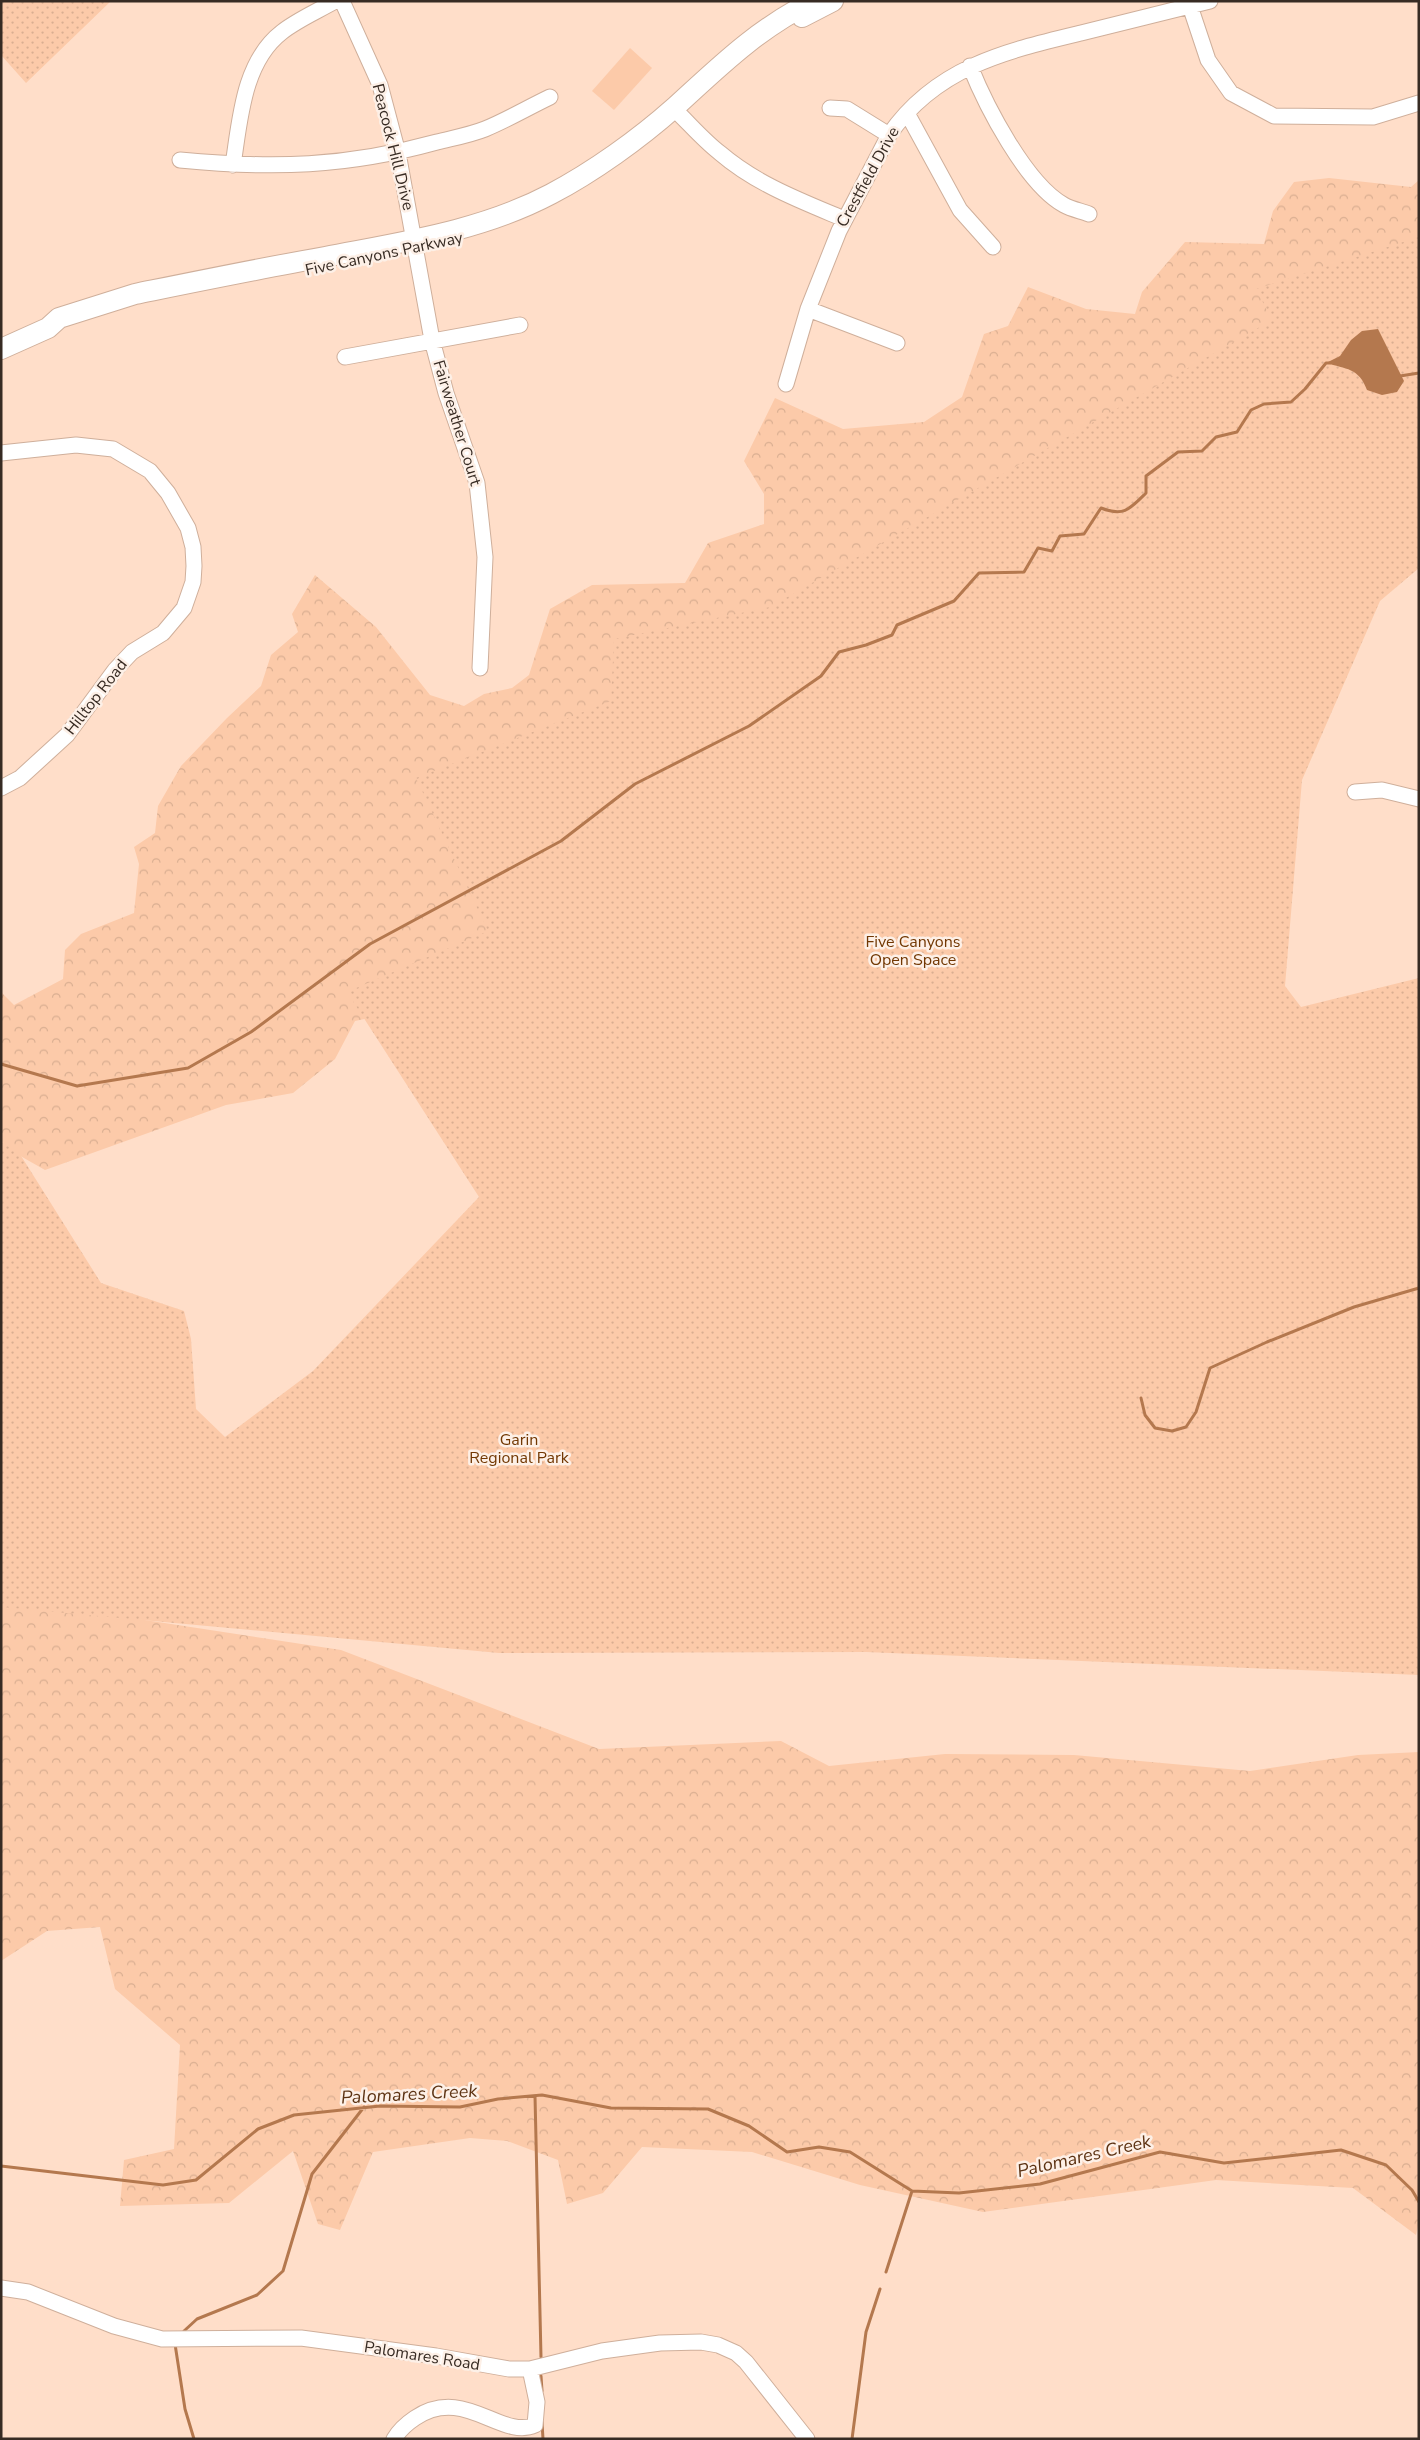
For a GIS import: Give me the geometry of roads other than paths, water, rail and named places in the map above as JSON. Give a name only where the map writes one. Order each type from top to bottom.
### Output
[{"type":"main road","name":"Five Canyons Parkway","points":[[1,349],[48,328],[61,328],[131,306],[416,245],[482,233],[559,202],[590,186],[626,159],[751,38],[813,1]]},
{"type":"main road","name":"Five Canyons Parkway","points":[[676,110],[749,50],[802,17],[833,1]]},
{"type":"street","points":[[233,165],[243,98],[256,63],[281,32],[335,1]]},
{"type":"street","name":"Peacock Hill Drive","points":[[342,1],[380,85],[398,153],[416,245]]},
{"type":"street","name":"Crestfield Drive","points":[[786,384],[808,310],[844,219],[889,135],[906,113],[928,92],[970,66],[1013,49],[1210,1]]},
{"type":"street","points":[[1190,6],[1208,60],[1231,93],[1274,116],[1373,117],[1419,103]]},
{"type":"street","points":[[970,66],[1019,160],[1041,187],[1064,205],[1089,214]]},
{"type":"street","points":[[180,160],[233,165],[294,166],[351,161],[398,153],[485,129],[550,97]]},
{"type":"street","points":[[830,108],[847,109],[889,135]]},
{"type":"street","points":[[676,110],[720,153],[755,178],[796,199],[844,219]]},
{"type":"street","points":[[906,113],[960,210],[993,247]]},
{"type":"street","name":"Fairweather Court","points":[[416,245],[432,340],[446,393],[477,483],[485,557],[480,668]]},
{"type":"street","points":[[808,310],[898,343]]},
{"type":"street","points":[[345,357],[432,340],[520,326]]},
{"type":"street","name":"Hilltop Road","points":[[1,453],[76,445],[113,449],[150,471],[168,493],[188,528],[193,547],[194,566],[193,582],[184,608],[163,633],[132,652],[115,670],[67,735],[20,778],[1,788]]},
{"type":"street","points":[[1355,792],[1382,790],[1419,799]]},
{"type":"street","name":"Palomares Road","points":[[1,2288],[28,2292],[114,2326],[162,2339],[301,2338],[436,2356],[509,2369],[530,2369],[602,2351],[660,2344],[701,2342],[718,2345],[736,2353],[746,2362],[807,2439]]},
{"type":"street","points":[[394,2439],[400,2428],[426,2410],[444,2407],[467,2410],[513,2429],[526,2430],[535,2425],[537,2402],[530,2369]]},
{"type":"waterway","points":[[1,1064],[77,1086],[188,1068],[251,1032],[370,944],[561,841],[635,784],[749,726],[821,676],[839,652],[866,645],[892,635],[897,625],[954,601],[979,573],[1024,572],[1038,548],[1052,551],[1060,536],[1084,534],[1101,508],[1115,512],[1131,507],[1146,493],[1146,476],[1178,452],[1202,451],[1216,437],[1237,432],[1251,410],[1264,404],[1291,402],[1305,389],[1326,363],[1330,363]]},
{"type":"waterway","points":[[1400,376],[1419,373]]},
{"type":"waterway","points":[[1141,1398],[1145,1415],[1155,1428],[1172,1431],[1186,1427],[1196,1412],[1210,1368],[1267,1342],[1354,1307],[1419,1288]]},
{"type":"waterway","name":"Palomares Creek","points":[[1,2166],[163,2185],[196,2180],[258,2129],[294,2115],[380,2106],[460,2107],[498,2099],[542,2095],[611,2108],[708,2109],[749,2126],[787,2152],[819,2147],[850,2152],[912,2191],[959,2193],[1040,2184],[1160,2152],[1224,2163],[1341,2150],[1386,2165],[1412,2190],[1419,2202]]},
{"type":"waterway","points":[[535,2096],[541,2357]]},
{"type":"waterway","points":[[184,2331],[197,2319],[257,2295],[283,2271],[312,2174],[364,2107]]},
{"type":"waterway","points":[[886,2272],[912,2191]]},
{"type":"waterway","points":[[852,2439],[866,2332],[880,2289]]},
{"type":"waterway","points":[[175,2344],[185,2409],[194,2439]]},
{"type":"waterway","points":[[541,2376],[542,2391]]},
{"type":"waterway","points":[[542,2422],[543,2439]]},
{"type":"park label","name":"Five Canyons Open Space","points":[[913,951]]},
{"type":"park label","name":"Garin Regional Park","points":[[519,1449]]}]
